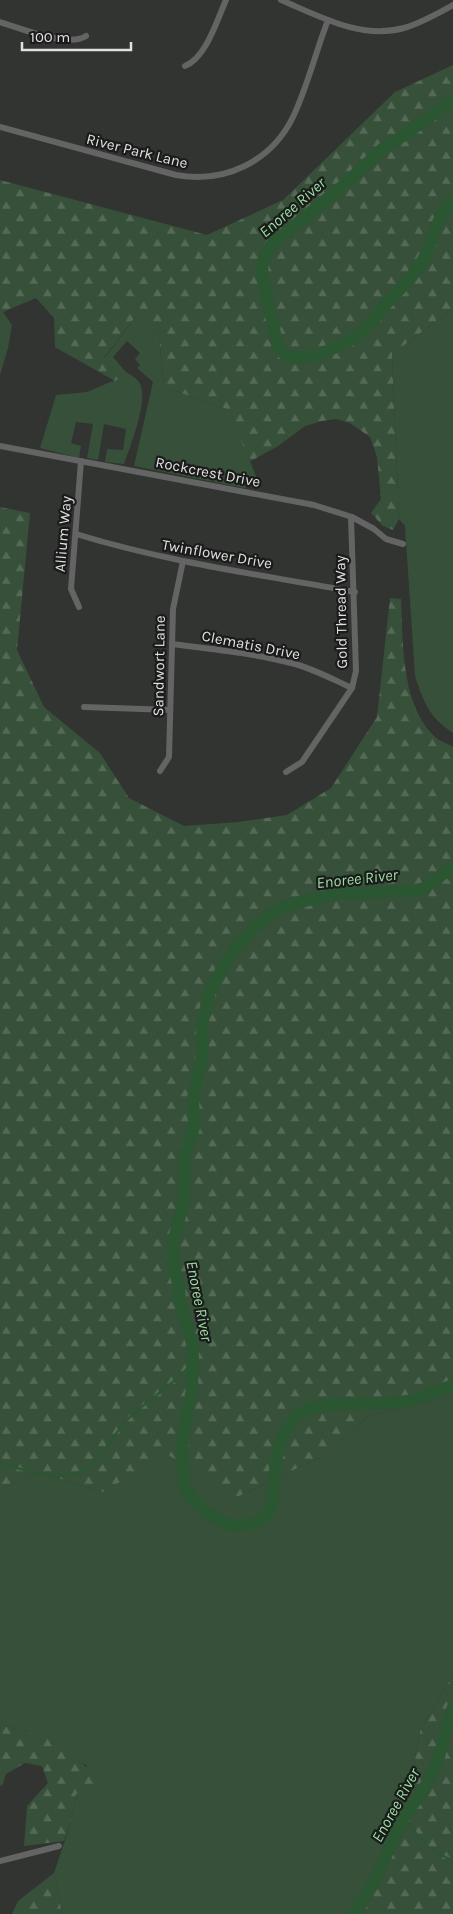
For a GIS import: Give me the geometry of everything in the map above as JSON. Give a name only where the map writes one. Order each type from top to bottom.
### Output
[{"type":"street","points":[[185,66],[193,62],[205,48],[226,0]]},
{"type":"street","points":[[281,0],[328,20],[365,31],[394,30],[417,24],[453,5]]},
{"type":"street","name":"River Park Lane","points":[[0,127],[176,175],[198,178],[228,173],[256,160],[284,132],[297,108],[328,20]]},
{"type":"street","points":[[0,22],[58,39],[81,39],[86,36]]},
{"type":"street","name":"Rockcrest Drive","points":[[0,446],[314,506],[351,517],[364,523],[386,539],[403,544]]},
{"type":"street","name":"Allium Way","points":[[79,607],[71,589],[81,461]]},
{"type":"street","name":"Gold Thread Way","points":[[286,772],[302,762],[352,688],[356,671],[355,592],[351,517]]},
{"type":"street","name":"Twinflower Drive","points":[[76,534],[118,547],[183,562],[355,592]]},
{"type":"street","name":"Sandwort Lane","points":[[160,770],[169,757],[173,609],[183,562]]},
{"type":"street","name":"Clematis Drive","points":[[172,644],[232,652],[291,663],[315,671],[352,688]]},
{"type":"street","points":[[84,707],[170,710]]},
{"type":"street","points":[[0,1861],[59,1846]]},
{"type":"green space","points":[[453,65],[453,309],[392,354],[399,519],[393,530],[383,526],[371,513],[381,499],[377,457],[370,437],[350,423],[336,419],[305,426],[278,446],[251,461],[246,454],[230,410],[164,387],[159,336],[136,316],[104,358],[122,377],[115,381],[55,347],[54,318],[36,298],[3,312],[0,311],[0,180],[207,235],[283,200],[395,92]]},
{"type":"green space","points":[[453,309],[453,733],[438,721],[428,709],[415,676],[405,526],[399,519],[392,354]]},
{"type":"green space","points":[[0,311],[3,312],[12,325],[0,375]]},
{"type":"green space","points":[[136,316],[159,336],[164,387],[230,410],[259,484],[244,488],[134,466],[153,382],[137,368],[140,365],[135,359],[140,353],[127,341],[113,357],[126,372],[139,382],[142,389],[142,399],[138,422],[124,464],[105,462],[107,449],[123,450],[126,429],[104,424],[98,460],[87,458],[93,424],[76,422],[71,443],[81,446],[79,458],[40,448],[56,395],[87,392],[122,377],[104,359]]},
{"type":"green space","points":[[0,507],[30,513],[17,650],[44,707],[100,753],[129,798],[184,826],[239,822],[287,815],[331,788],[377,717],[390,598],[401,599],[406,671],[409,689],[415,706],[423,722],[433,735],[453,747],[453,1396],[368,1416],[323,1456],[233,1499],[167,1454],[103,1492],[38,1472],[0,1489]]},
{"type":"green space","points":[[453,1396],[453,1675],[420,1731],[401,1837],[363,1914],[62,1914],[54,1873],[72,1819],[76,1794],[87,1766],[55,1742],[0,1724],[0,1489],[38,1472],[103,1492],[167,1453],[233,1499],[323,1456],[368,1416]]},
{"type":"green space","points":[[453,1675],[453,1914],[363,1914],[401,1837],[420,1731]]},
{"type":"green space","points":[[0,1724],[57,1743],[76,1757],[95,1777],[95,1784],[76,1794],[72,1819],[64,1841],[24,1846],[27,1806],[48,1783],[42,1766],[25,1763],[6,1774],[0,1786]]},
{"type":"green space","points":[[54,1873],[62,1914],[12,1914],[18,1901]]},
{"type":"waterway","name":"Enoree River","points":[[453,100],[382,149],[344,185],[267,250],[263,261],[262,275],[278,347],[282,352],[295,357],[316,355],[350,340],[366,328],[417,270],[428,250],[438,222],[453,201]]},
{"type":"waterway","name":"Enoree River","points":[[453,867],[424,888],[413,891],[335,894],[284,906],[254,928],[235,949],[210,991],[202,1024],[203,1053],[193,1098],[194,1127],[185,1153],[184,1200],[173,1243],[174,1267],[179,1287],[180,1302],[193,1347],[192,1390],[183,1435],[182,1452],[185,1488],[193,1500],[213,1517],[227,1524],[237,1526],[251,1524],[261,1520],[270,1510],[276,1461],[282,1436],[296,1416],[310,1408],[334,1404],[393,1403],[414,1400],[453,1385]]},
{"type":"waterway","points":[[0,1463],[49,1475],[62,1476],[85,1470],[99,1457],[130,1417],[193,1362]]},
{"type":"waterway","name":"Enoree River","points":[[354,1914],[375,1880],[403,1818],[423,1791],[437,1763],[453,1707]]},
{"type":"waterway","points":[[403,1818],[429,1848],[453,1861]]}]
